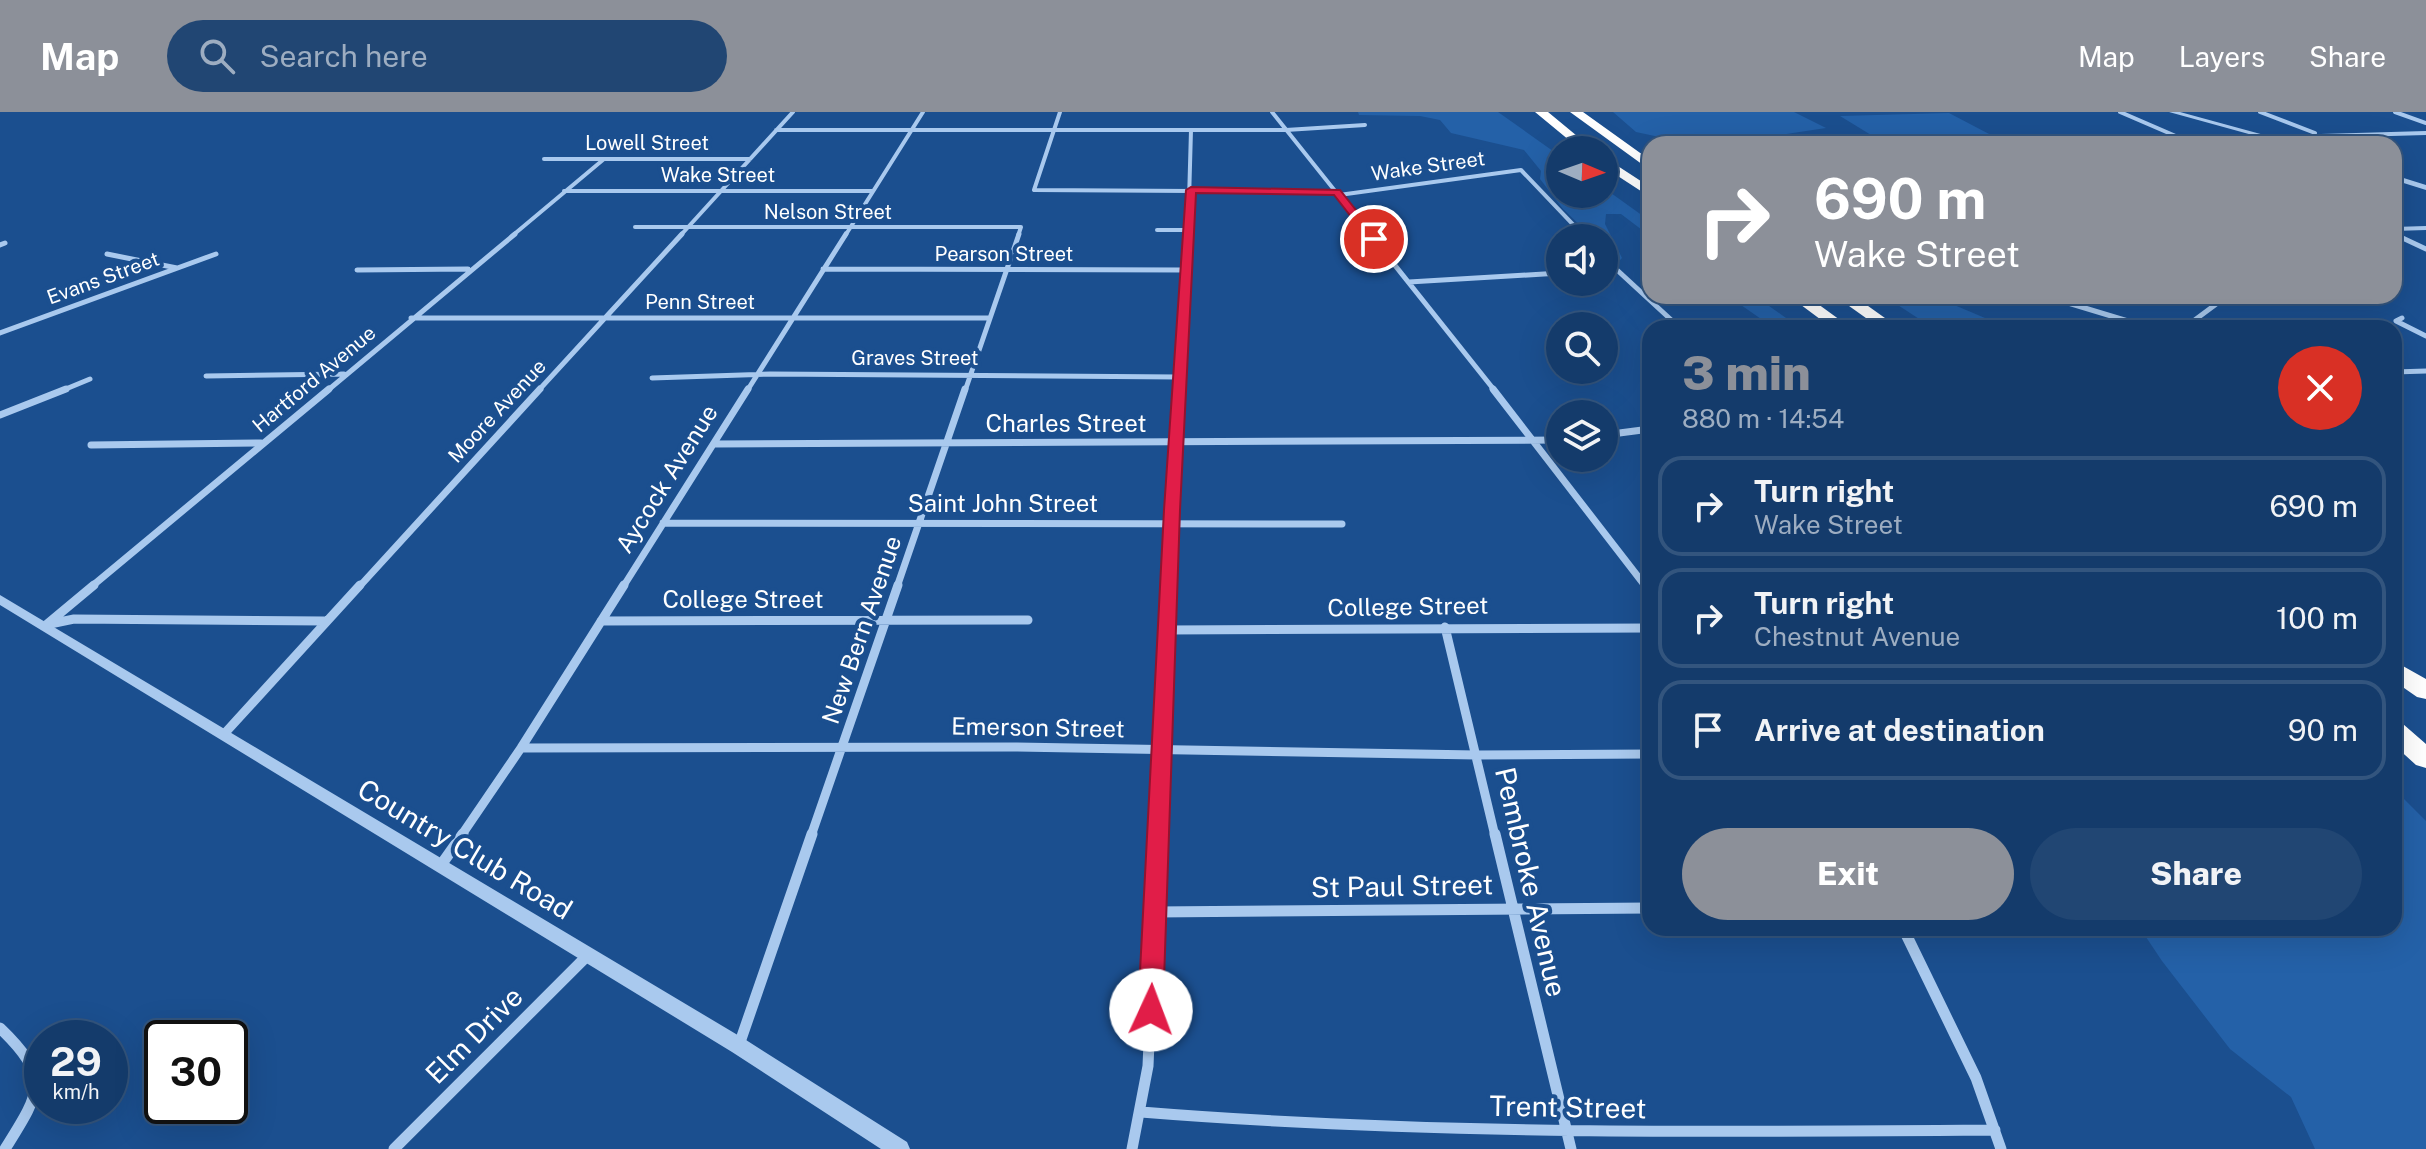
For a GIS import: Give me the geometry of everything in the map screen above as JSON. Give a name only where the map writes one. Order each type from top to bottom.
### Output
[{"type":"highway","points":[[1541,112],[1571,136]]},
{"type":"highway","points":[[1576,112],[1642,160]]},
{"type":"highway","points":[[1618,171],[1642,187]]},
{"type":"highway","points":[[1808,304],[1832,320]]},
{"type":"highway","points":[[1855,304],[1879,320]]},
{"type":"highway","points":[[2402,674],[2426,691]]},
{"type":"highway","points":[[2402,726],[2426,746]]},
{"type":"highway","points":[[2402,737],[2426,759]]},
{"type":"street","name":"Moore Avenue","points":[[225,733],[793,112]]},
{"type":"street","name":"Aycock Avenue","points":[[441,865],[521,748],[923,112]]},
{"type":"street","points":[[1051,130],[1060,112]]},
{"type":"street","points":[[1272,112],[1642,582]]},
{"type":"street","points":[[2113,112],[2166,136]]},
{"type":"street","points":[[2120,112],[2171,136]]},
{"type":"street","points":[[2172,112],[2268,136]]},
{"type":"street","points":[[2260,112],[2322,136],[2426,133]]},
{"type":"street","points":[[2395,112],[2426,123]]},
{"type":"street","points":[[776,130],[1286,130],[1365,125]]},
{"type":"street","name":"Wake Street","points":[[1051,130],[1034,190],[1338,194],[1521,170],[1573,224]]},
{"type":"street","points":[[1132,1149],[1148,1066],[1178,377],[1191,190],[1191,130]]},
{"type":"street","name":"Lowell Street","points":[[544,159],[750,159]]},
{"type":"street","name":"Hartford Avenue","points":[[46,625],[604,159]]},
{"type":"street","points":[[2402,180],[2426,188]]},
{"type":"street","name":"Wake Street","points":[[563,191],[873,191]]},
{"type":"street","name":"Nelson Street","points":[[635,227],[1021,227]]},
{"type":"street","name":"New Bern Avenue","points":[[739,1046],[1021,227]]},
{"type":"street","points":[[2402,231],[2426,228]]},
{"type":"street","points":[[1157,230],[1189,230]]},
{"type":"street","points":[[2402,236],[2426,247]]},
{"type":"street","points":[[107,254],[178,268]]},
{"type":"street","name":"Evans Street","points":[[0,333],[216,254]]},
{"type":"street","points":[[357,270],[469,269]]},
{"type":"street","name":"Pearson Street","points":[[823,269],[1184,270]]},
{"type":"street","points":[[1618,273],[1642,294]]},
{"type":"street","points":[[1409,282],[1546,274]]},
{"type":"street","points":[[1653,304],[1671,320]]},
{"type":"street","points":[[2072,304],[2124,320]]},
{"type":"street","points":[[2195,320],[2216,304]]},
{"type":"street","name":"Penn Street","points":[[410,318],[990,318]]},
{"type":"street","points":[[2398,320],[2402,318]]},
{"type":"street","points":[[2402,324],[2426,336]]},
{"type":"street","points":[[2402,372],[2426,371]]},
{"type":"street","points":[[206,376],[345,374]]},
{"type":"street","name":"Graves Street","points":[[652,378],[757,374],[1178,377]]},
{"type":"street","points":[[0,415],[90,379]]},
{"type":"street","points":[[1618,433],[1642,430]]},
{"type":"street","name":"Charles Street","points":[[715,444],[1546,441]]},
{"type":"street","points":[[91,445],[262,443]]},
{"type":"street","name":"Saint John Street","points":[[663,523],[1342,524]]},
{"type":"street","name":"Country Club Road","points":[[0,599],[739,1046],[899,1149]]},
{"type":"street","points":[[46,625],[74,619],[325,621]]},
{"type":"street","name":"College Street","points":[[601,621],[1028,620]]},
{"type":"street","name":"Pembroke Avenue","points":[[1445,627],[1571,1149]]},
{"type":"street","name":"College Street","points":[[1167,630],[1642,628]]},
{"type":"street","name":"Emerson Street","points":[[521,748],[844,747],[1476,755],[1642,754]]},
{"type":"street","name":"St Paul Street","points":[[1155,912],[1642,908]]},
{"type":"street","points":[[1907,936],[1976,1078],[2001,1149]]},
{"type":"street","name":"Elm Drive","points":[[394,1149],[588,954]]},
{"type":"street","points":[[0,1028],[25,1050],[38,1075],[31,1108],[5,1149]]},
{"type":"street","name":"Trent Street","points":[[1141,1112],[1396,1127],[1567,1133],[1995,1130]]},
{"type":"shaded area","points":[[1358,112],[1498,112],[1546,146],[1546,187],[1540,179],[1541,171],[1524,150],[1451,133],[1440,120],[1420,116],[1359,115]]},
{"type":"shaded area","points":[[1613,112],[1794,112],[1826,128],[1772,136],[1655,136],[1636,132]]},
{"type":"shaded area","points":[[1949,113],[1991,135],[1873,136],[1840,116]]},
{"type":"shaded area","points":[[1618,198],[1642,215],[1642,230],[1621,214],[1606,214],[1605,224],[1579,224],[1563,209],[1618,208]]},
{"type":"shaded area","points":[[1740,304],[1766,304],[1789,320],[1762,320]]},
{"type":"shaded area","points":[[1896,304],[1952,304],[1986,320],[1921,320]]},
{"type":"shaded area","points":[[2402,797],[2426,821],[2426,1149],[2315,1149],[2291,1097],[2230,1049],[2145,936],[2402,936]]},
{"type":"route","points":[[1151,1010],[1172,510],[1191,190],[1336,192],[1374,239]]}]
